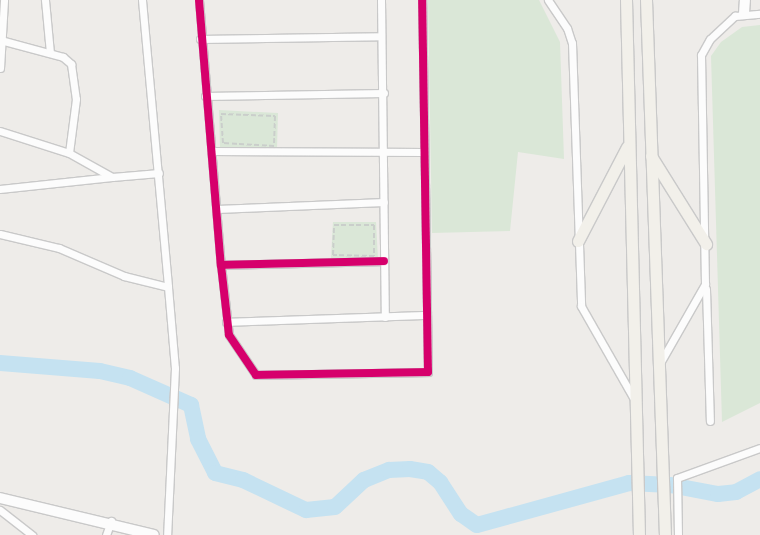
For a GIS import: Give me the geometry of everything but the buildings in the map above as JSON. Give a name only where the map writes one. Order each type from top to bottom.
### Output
[{"type":"main road","points":[[626,0],[628,146],[639,535]]},
{"type":"main road","points":[[646,0],[665,535]]},
{"type":"main road","points":[[578,241],[628,146]]},
{"type":"main road","points":[[651,155],[706,244]]},
{"type":"street","points":[[0,68],[4,41],[4,0]]},
{"type":"street","points":[[45,0],[50,53]]},
{"type":"street","points":[[142,0],[159,173],[174,368],[167,535]]},
{"type":"street","points":[[199,0],[200,39],[226,322],[232,342],[256,375],[423,374],[429,367],[422,0]]},
{"type":"street","points":[[381,0],[384,93],[385,317]]},
{"type":"street","points":[[548,0],[567,28],[572,43],[578,241],[584,314],[636,402]]},
{"type":"street","points":[[744,13],[745,0]]},
{"type":"street","points":[[710,421],[699,66],[710,39],[734,16],[744,13],[760,14]]},
{"type":"street","points":[[200,39],[381,36]]},
{"type":"street","points":[[4,41],[50,53],[68,60],[75,75],[76,99],[69,153]]},
{"type":"street","points":[[205,96],[384,93]]},
{"type":"street","points":[[0,131],[69,153],[112,177]]},
{"type":"street","points":[[211,151],[424,152]]},
{"type":"street","points":[[0,189],[159,173]]},
{"type":"street","points":[[217,209],[384,202]]},
{"type":"street","points":[[0,234],[58,248],[124,276],[168,287]]},
{"type":"street","points":[[221,265],[384,261]]},
{"type":"street","points":[[659,366],[706,284]]},
{"type":"street","points":[[226,322],[427,315]]},
{"type":"street","points":[[678,535],[676,482],[680,476],[760,448]]},
{"type":"street","points":[[0,498],[110,521],[154,535]]},
{"type":"street","points":[[0,510],[32,535]]},
{"type":"street","points":[[106,535],[110,521]]},
{"type":"path","points":[[221,114],[274,116],[274,146],[223,143],[221,114]]},
{"type":"path","points":[[334,225],[374,225],[374,256],[333,255],[334,225]]},
{"type":"green space","points":[[428,0],[539,0],[560,42],[564,159],[518,152],[510,231],[432,233]]},
{"type":"green space","points":[[760,25],[760,403],[722,422],[711,56],[721,42],[742,27]]},
{"type":"green space","points":[[219,110],[278,113],[277,149],[220,148]]},
{"type":"green space","points":[[333,222],[376,222],[378,259],[331,258]]},
{"type":"waterway","points":[[0,363],[100,371],[130,378],[191,405],[198,439],[215,473],[243,480],[306,510],[335,507],[364,480],[389,470],[410,469],[428,472],[440,482],[461,514],[477,525],[629,483],[670,485],[718,494],[736,492],[760,479]]},
{"type":"cycle path","points":[[199,0],[221,265],[384,261]]},
{"type":"cycle path","points":[[221,265],[229,335],[256,375],[428,372],[422,0]]}]
